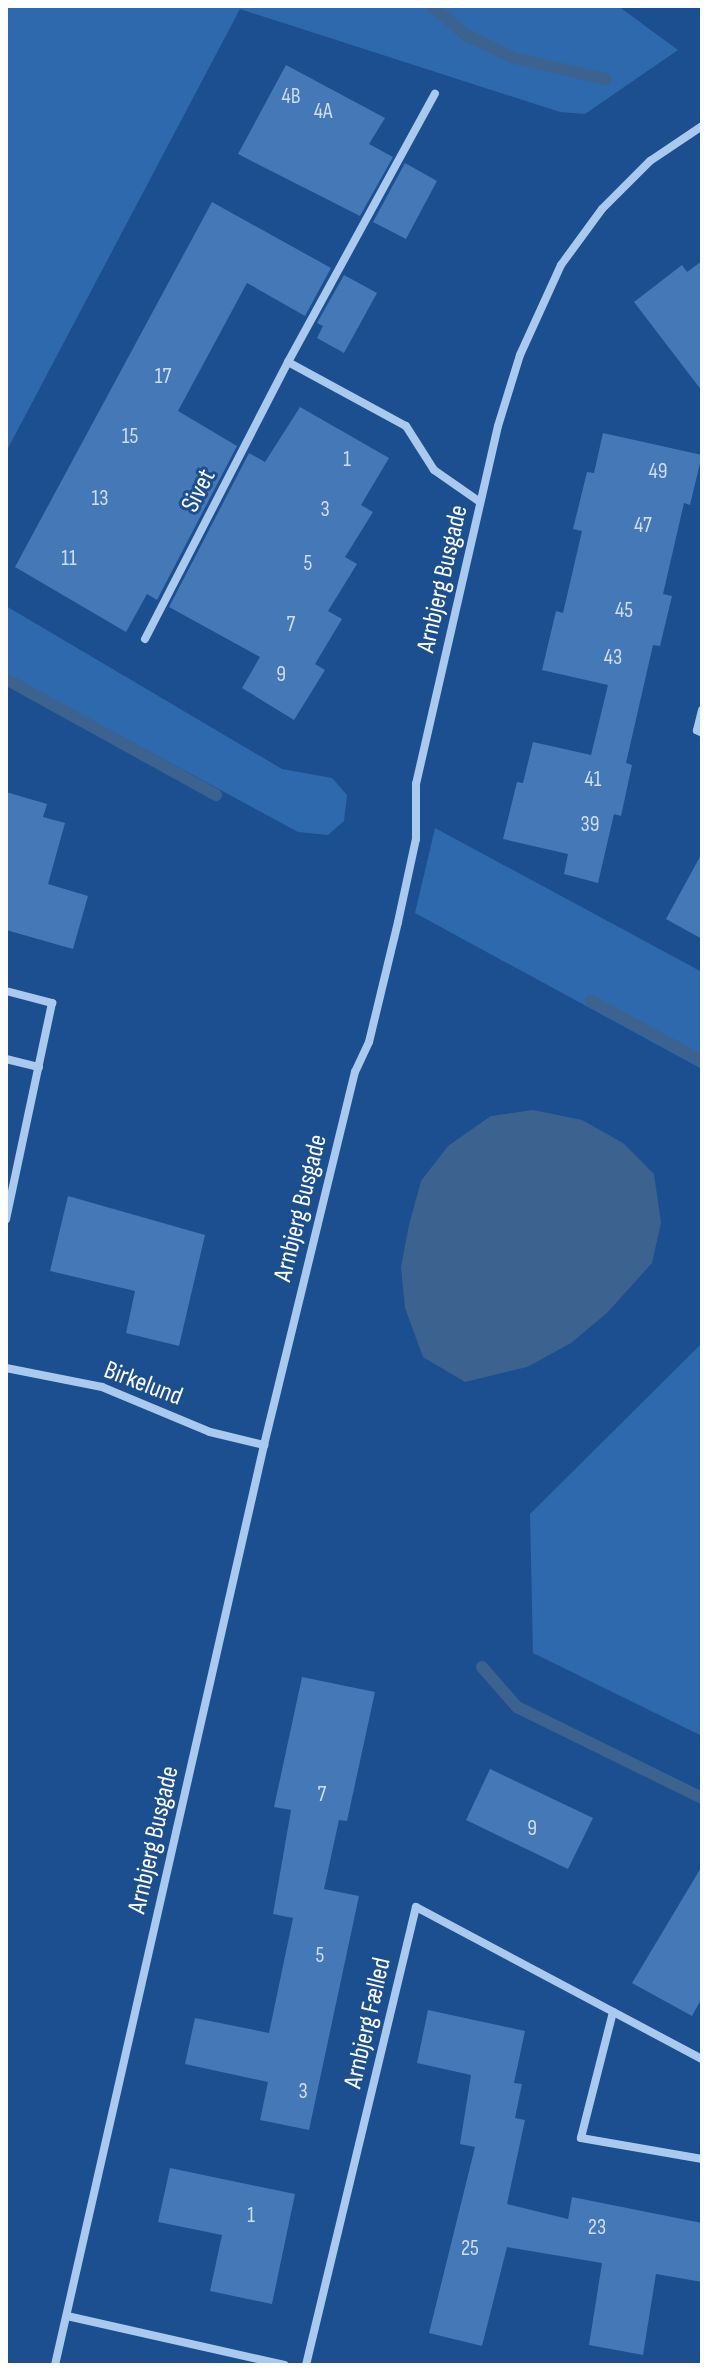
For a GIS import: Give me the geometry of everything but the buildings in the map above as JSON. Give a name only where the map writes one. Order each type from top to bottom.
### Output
[{"type":"street","name":"Sivet","points":[[145,639],[288,362],[435,94]]},
{"type":"street","name":"Arnbjerg Busgade","points":[[55,2365],[264,1445],[355,1072],[369,1042],[398,922],[416,839],[416,784],[480,502],[520,355],[561,265],[602,209],[650,161],[702,126]]},
{"type":"street","points":[[288,362],[406,426],[434,470],[480,502]]},
{"type":"street","points":[[702,710],[697,730],[702,733]]},
{"type":"street","points":[[6,991],[52,1003],[6,1219]]},
{"type":"street","points":[[6,1059],[39,1067]]},
{"type":"street","name":"Birkelund","points":[[6,1368],[102,1387],[210,1432],[264,1445]]},
{"type":"street","name":"Arnbjerg Fælled","points":[[306,2365],[416,1907],[702,2059]]},
{"type":"street","points":[[613,2012],[581,2138],[702,2159]]},
{"type":"street","points":[[67,2316],[285,2365]]},
{"type":"shaded area","points":[[6,6],[618,6],[678,50],[585,114],[560,112],[240,9],[6,452]]},
{"type":"shaded area","points":[[6,606],[282,769],[332,778],[347,795],[344,821],[328,835],[298,832],[6,674]]},
{"type":"shaded area","points":[[435,828],[702,972],[702,1069],[415,913]]},
{"type":"shaded area","points":[[533,1110],[582,1120],[623,1143],[654,1174],[661,1223],[652,1263],[607,1313],[571,1343],[527,1367],[465,1382],[423,1357],[405,1308],[401,1267],[409,1225],[421,1181],[448,1146],[491,1116]]},
{"type":"shaded area","points":[[702,1343],[702,1736],[533,1653],[530,1514]]},
{"type":"waterway","points":[[432,6],[466,35],[514,58],[606,79]]},
{"type":"waterway","points":[[6,679],[216,795]]},
{"type":"waterway","points":[[591,1001],[702,1061]]},
{"type":"waterway","points":[[482,1667],[517,1707],[702,1798]]}]
